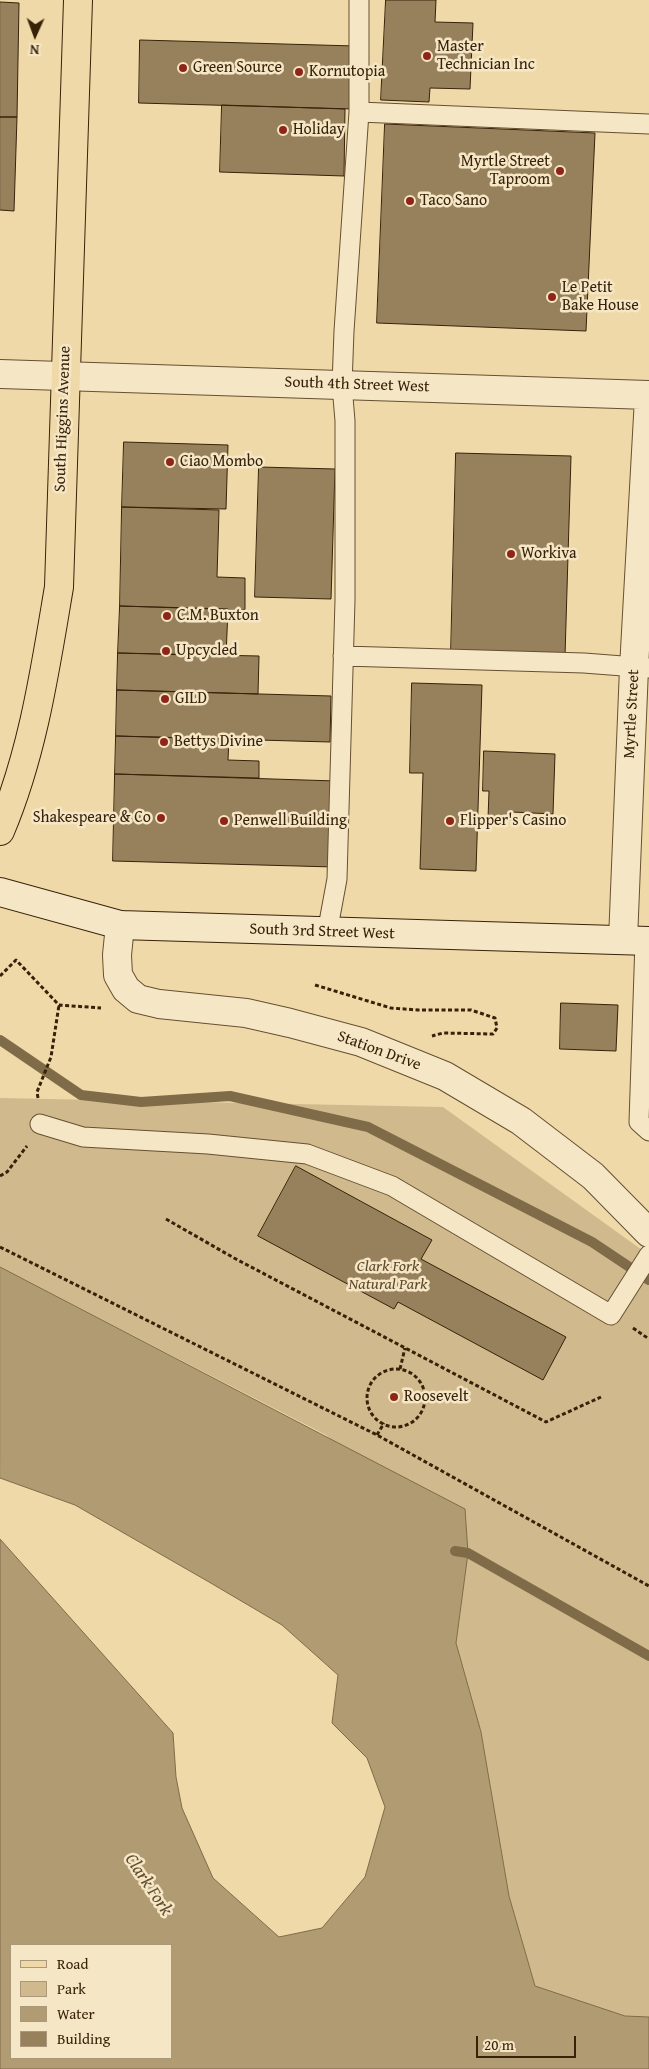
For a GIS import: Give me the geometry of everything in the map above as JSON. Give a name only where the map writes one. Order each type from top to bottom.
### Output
[{"type":"main road","name":"South Higgins Avenue","points":[[0,831],[30,742],[44,682],[59,587],[64,377],[78,0]]},
{"type":"street","name":"South 4th Street West","points":[[0,374],[649,396]]},
{"type":"street","name":"Myrtle Street","points":[[639,941],[642,668],[649,396]]},
{"type":"street","name":"South 3rd Street West","points":[[0,892],[120,925],[327,933],[639,941]]},
{"type":"street","name":"Station Drive","points":[[120,925],[117,955],[118,975],[126,989],[138,999],[159,1004],[255,1015],[362,1042],[445,1076],[521,1121],[593,1176],[649,1233]]},
{"type":"lane","points":[[327,933],[337,879],[343,656],[344,422],[342,385],[359,112],[359,0]]},
{"type":"lane","points":[[359,112],[649,124]]},
{"type":"lane","points":[[343,656],[584,663],[642,668]]},
{"type":"lane","points":[[639,941],[639,1122],[649,1131]]},
{"type":"lane","points":[[40,1124],[83,1137],[208,1144],[307,1154],[392,1186],[611,1315],[649,1256]]},
{"type":"path","points":[[0,976],[16,960],[59,1005],[107,1008]]},
{"type":"path","points":[[314,985],[391,1008],[471,1010],[495,1018],[497,1028],[493,1034],[443,1033],[410,1044],[396,1056]]},
{"type":"path","points":[[37,1092],[51,1057],[59,1005]]},
{"type":"path","points":[[0,1176],[7,1172],[28,1144]]},
{"type":"path","points":[[166,1219],[234,1258],[546,1422],[601,1397]]},
{"type":"path","points":[[0,1247],[377,1436],[649,1586]]},
{"type":"path","points":[[400,1369],[405,1348]]},
{"type":"path","points":[[390,1369],[409,1371],[423,1385],[426,1394],[422,1413],[415,1421],[406,1425],[396,1427],[384,1424],[372,1414],[368,1405],[369,1386],[382,1373],[390,1369]]},
{"type":"path","points":[[377,1436],[384,1424]]},
{"type":"green space","name":"Clark Fork Natural Park","points":[[0,1098],[443,1107],[649,1255],[649,2017],[625,2016],[535,1986],[509,1896],[481,1732],[456,1643],[468,1553],[326,1435],[0,1267]]},
{"type":"water","name":"Clark Fork","points":[[0,1267],[465,1509],[468,1553],[456,1643],[481,1732],[509,1896],[535,1986],[625,2016],[649,2017],[649,2069],[0,2069],[0,1539],[173,1733],[176,1777],[182,1808],[213,1878],[279,1937],[322,1928],[365,1877],[385,1807],[367,1758],[332,1723],[338,1675],[282,1625],[75,1505],[0,1478]]},
{"type":"building","name":"Master Technician Inc","points":[[386,0],[436,0],[435,22],[473,23],[470,89],[430,88],[429,102],[381,100]]},
{"type":"building","points":[[0,2],[19,3],[17,117],[0,117]]},
{"type":"building","points":[[140,40],[355,46],[353,109],[139,103]]},
{"type":"building","name":"Holiday","points":[[222,105],[345,109],[344,176],[220,172]]},
{"type":"building","points":[[0,117],[17,117],[14,211],[0,210]]},
{"type":"building","points":[[385,124],[595,133],[586,331],[377,323]]},
{"type":"building","points":[[124,442],[228,445],[226,509],[122,507]]},
{"type":"building","name":"Workiva","points":[[456,453],[571,456],[565,656],[451,653]]},
{"type":"building","points":[[259,467],[335,469],[331,599],[255,597]]},
{"type":"building","points":[[122,507],[219,510],[217,577],[245,578],[245,610],[120,606]]},
{"type":"building","points":[[120,606],[228,609],[226,656],[118,653]]},
{"type":"building","points":[[118,653],[259,656],[258,694],[117,690]]},
{"type":"building","name":"Flipper's Casino","points":[[412,683],[482,685],[476,871],[420,869],[423,773],[410,773]]},
{"type":"building","points":[[117,690],[331,696],[330,742],[116,736]]},
{"type":"building","points":[[116,736],[229,739],[228,760],[259,761],[259,778],[115,774]]},
{"type":"building","points":[[484,751],[555,754],[553,814],[512,812],[511,820],[488,819],[489,791],[483,791]]},
{"type":"building","name":"Penwell Building","points":[[115,774],[336,781],[334,867],[113,861]]},
{"type":"building","points":[[561,1003],[618,1005],[616,1051],[560,1049]]},
{"type":"building","points":[[296,1166],[432,1240],[421,1259],[566,1337],[543,1380],[398,1302],[394,1309],[258,1236]]},
{"type":"waterway","points":[[0,1040],[81,1095],[141,1102],[230,1096],[368,1127],[592,1242],[649,1280]]},
{"type":"waterway","points":[[455,1551],[468,1553],[649,1656]]},
{"type":"place","name":"Master Technician Inc","points":[[427,56]]},
{"type":"place","name":"Green Source","points":[[183,68]]},
{"type":"place","name":"Kornutopia","points":[[299,72]]},
{"type":"place","name":"Holiday","points":[[283,130]]},
{"type":"place","name":"Myrtle Street Taproom","points":[[560,171]]},
{"type":"place","name":"Taco Sano","points":[[410,201]]},
{"type":"place","name":"Le Petit Bake House","points":[[552,297]]},
{"type":"place","name":"Ciao Mombo","points":[[170,462]]},
{"type":"place","name":"Workiva","points":[[511,554]]},
{"type":"place","name":"C.M. Buxton","points":[[167,616]]},
{"type":"place","name":"Upcycled","points":[[166,651]]},
{"type":"place","name":"GILD","points":[[165,699]]},
{"type":"place","name":"Bettys Divine","points":[[164,742]]},
{"type":"place","name":"Shakespeare & Co","points":[[161,818]]},
{"type":"place","name":"Penwell Building","points":[[224,821]]},
{"type":"place","name":"Flipper's Casino","points":[[450,821]]},
{"type":"place","name":"Roosevelt","points":[[394,1397]]}]
